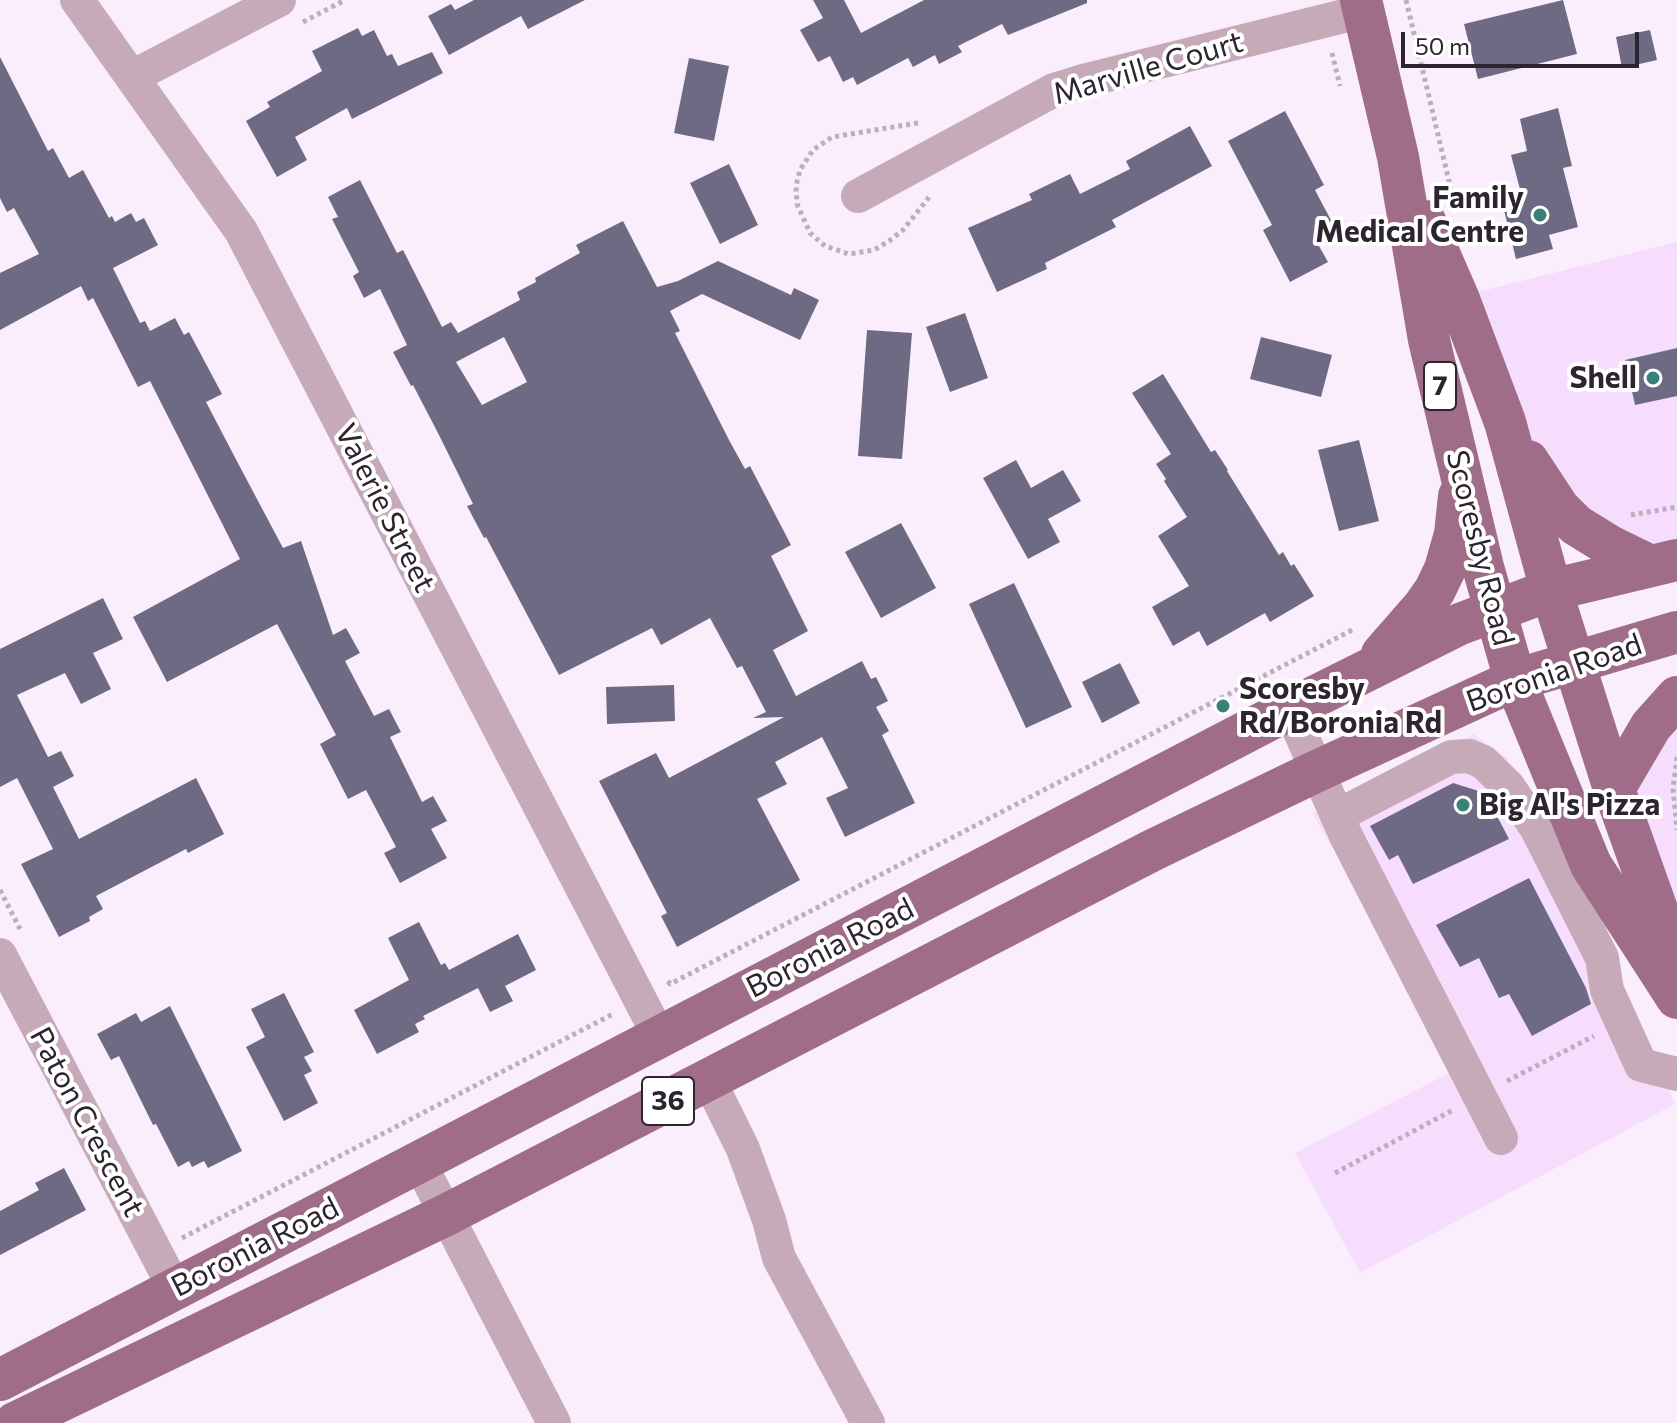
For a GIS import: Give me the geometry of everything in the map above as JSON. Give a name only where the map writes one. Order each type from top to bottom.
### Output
[{"type":"main road","name":"Scoresby Road","points":[[1362,6],[1398,157],[1429,340],[1495,611],[1515,680],[1591,865],[1677,998]]},
{"type":"main road","name":"Scoresby Road","points":[[1398,157],[1458,297],[1505,422],[1551,590],[1614,789],[1677,966]]},
{"type":"main road","points":[[1505,422],[1542,484],[1567,517],[1610,546],[1664,563]]},
{"type":"main road","points":[[1368,670],[1423,607],[1445,569],[1455,534],[1461,474]]},
{"type":"main road","name":"Boronia Road","points":[[0,1380],[1290,709],[1460,624],[1551,590],[1664,563]]},
{"type":"main road","name":"Boronia Road","points":[[15,1423],[446,1215],[1153,850],[1317,771],[1515,680],[1677,632]]},
{"type":"main road","points":[[1614,789],[1651,726],[1677,697]]},
{"type":"street","name":"Valerie Street","points":[[77,0],[226,207],[257,258],[659,1036]]},
{"type":"street","points":[[132,77],[279,0]]},
{"type":"street","name":"Marville Court","points":[[858,196],[1054,90],[1362,6]]},
{"type":"street","points":[[1290,709],[1337,816],[1501,1138]]},
{"type":"street","points":[[1337,816],[1451,757],[1469,756],[1483,762],[1508,786],[1537,829],[1602,958],[1607,990],[1641,1065],[1677,1074]]},
{"type":"street","name":"Paton Crescent","points":[[0,955],[175,1289]]},
{"type":"street","points":[[709,1080],[743,1149],[769,1220],[779,1258],[868,1423]]},
{"type":"street","points":[[419,1162],[554,1423]]},
{"type":"path","points":[[1406,0],[1454,201]]},
{"type":"path","points":[[1332,51],[1343,96]]},
{"type":"path","points":[[1627,516],[1677,507]]},
{"type":"path","points":[[670,984],[1357,628]]},
{"type":"path","points":[[1677,756],[1673,789],[1677,830]]},
{"type":"path","points":[[181,1239],[621,1009]]},
{"type":"shaded area","points":[[1677,242],[1677,560],[1567,517],[1458,297]]},
{"type":"shaded area","points":[[1677,698],[1677,967],[1614,789]]},
{"type":"shaded area","points":[[1474,734],[1507,758],[1675,1104],[1360,1273],[1295,1153],[1449,1073],[1335,851],[1312,813]]},
{"type":"building","points":[[474,0],[585,0],[528,29],[521,16],[449,55],[428,16],[451,4],[455,10]]},
{"type":"building","points":[[813,0],[844,0],[861,33],[924,0],[1087,0],[1087,3],[1008,35],[1002,24],[958,46],[962,52],[939,64],[935,55],[913,67],[908,58],[857,85],[853,77],[843,82],[830,56],[818,62],[800,30],[823,18]]},
{"type":"building","points":[[1563,0],[1577,54],[1478,79],[1464,24]]},
{"type":"building","points":[[358,28],[362,36],[374,30],[387,56],[392,54],[398,66],[432,52],[443,73],[352,119],[347,108],[295,137],[307,160],[277,177],[246,121],[270,107],[267,102],[322,71],[312,51]]},
{"type":"building","points":[[1650,30],[1657,60],[1622,68],[1616,37]]},
{"type":"building","points":[[0,57],[48,151],[53,148],[69,178],[83,170],[109,218],[112,216],[115,222],[131,213],[136,222],[144,218],[158,245],[113,268],[140,323],[145,321],[150,331],[175,318],[184,335],[189,332],[222,394],[206,402],[240,467],[283,548],[301,541],[333,635],[346,628],[360,653],[345,661],[374,716],[389,709],[401,732],[390,737],[422,802],[433,796],[447,821],[431,829],[447,858],[400,883],[384,853],[396,847],[366,790],[348,799],[320,744],[336,735],[277,624],[167,682],[133,617],[240,559],[150,381],[138,387],[93,298],[88,301],[81,286],[0,330],[0,273],[39,254],[14,208],[7,212],[0,198]]},
{"type":"building","points":[[689,58],[729,66],[714,141],[674,133]]},
{"type":"building","points":[[1558,108],[1572,166],[1563,168],[1578,227],[1549,235],[1553,249],[1516,259],[1502,202],[1522,197],[1511,155],[1527,151],[1520,119]]},
{"type":"building","points":[[1285,111],[1324,185],[1315,190],[1333,224],[1319,231],[1321,236],[1315,239],[1328,262],[1290,282],[1263,230],[1272,225],[1228,141]]},
{"type":"building","points":[[1190,126],[1212,166],[1112,220],[1116,227],[1045,263],[1047,269],[997,292],[968,228],[1032,200],[1029,194],[1070,174],[1080,194],[1130,169],[1126,161]]},
{"type":"building","points":[[729,164],[758,225],[720,244],[690,183]]},
{"type":"building","points":[[360,180],[397,253],[403,250],[442,327],[451,322],[458,333],[520,300],[517,292],[536,282],[535,278],[580,253],[576,245],[623,221],[657,287],[678,281],[718,261],[791,295],[794,288],[819,300],[800,340],[702,294],[670,311],[680,331],[675,333],[729,440],[745,469],[750,466],[791,545],[771,556],[808,631],[773,650],[796,696],[862,661],[871,679],[876,677],[888,701],[876,707],[889,731],[882,735],[915,803],[845,837],[826,798],[848,788],[822,737],[775,762],[787,784],[757,799],[800,880],[677,947],[661,916],[667,913],[599,781],[656,753],[669,778],[784,717],[753,718],[766,712],[742,666],[737,668],[710,618],[661,645],[652,628],[559,675],[467,506],[473,504],[393,352],[407,345],[380,289],[364,298],[353,276],[359,272],[332,219],[338,217],[328,197]],"holes":[[[504,337],[527,382],[482,405],[456,362]]]},
{"type":"building","points":[[965,313],[988,378],[950,392],[926,327]]},
{"type":"building","points":[[867,330],[912,333],[902,459],[858,456]]},
{"type":"building","points":[[1261,337],[1332,355],[1321,397],[1250,379]]},
{"type":"building","name":"Shell","points":[[1677,348],[1677,396],[1635,405],[1625,360]]},
{"type":"building","points":[[1163,374],[1211,452],[1215,450],[1228,470],[1279,555],[1283,552],[1291,566],[1294,564],[1314,596],[1270,622],[1265,613],[1207,646],[1199,631],[1173,646],[1152,607],[1189,586],[1158,536],[1187,517],[1156,464],[1171,454],[1132,393]]},
{"type":"building","points":[[1359,440],[1379,521],[1339,531],[1318,450]]},
{"type":"building","points":[[1016,460],[1031,488],[1063,470],[1081,501],[1048,519],[1060,542],[1028,559],[983,478]]},
{"type":"building","points":[[901,523],[936,588],[881,618],[845,552]]},
{"type":"building","points":[[1014,583],[1072,707],[1026,728],[969,604]]},
{"type":"building","points":[[103,598],[123,639],[93,653],[111,689],[81,704],[65,673],[17,695],[48,757],[61,751],[74,776],[53,787],[79,839],[196,778],[224,834],[188,853],[186,849],[96,896],[103,909],[89,917],[90,921],[59,937],[21,864],[53,849],[17,778],[0,787],[0,649]]},
{"type":"building","points":[[1120,663],[1140,703],[1102,723],[1082,682]]},
{"type":"building","points":[[674,685],[675,721],[607,724],[606,687]]},
{"type":"building","points":[[1453,783],[1485,793],[1509,839],[1413,884],[1398,855],[1389,860],[1370,826]]},
{"type":"building","points":[[1529,878],[1586,988],[1591,1004],[1532,1036],[1509,994],[1499,998],[1479,958],[1460,967],[1436,925]]},
{"type":"building","points":[[419,922],[441,965],[445,963],[449,970],[518,934],[536,970],[505,986],[513,1001],[490,1012],[478,988],[423,1016],[425,1019],[415,1024],[419,1032],[377,1054],[354,1010],[409,980],[388,938]]},
{"type":"building","points":[[284,993],[314,1052],[304,1057],[312,1071],[304,1075],[318,1103],[284,1121],[246,1047],[265,1037],[251,1009]]},
{"type":"building","points":[[170,1006],[242,1151],[208,1168],[204,1161],[192,1167],[189,1161],[178,1167],[119,1056],[111,1060],[97,1034],[136,1013],[141,1022]]},
{"type":"building","points":[[64,1168],[86,1210],[0,1255],[0,1211],[39,1190],[35,1183]]},
{"type":"place","name":"Family Medical Centre","points":[[1540,215]]},
{"type":"place","name":"Shell","points":[[1653,378]]},
{"type":"place","name":"Scoresby Rd/Boronia Rd","points":[[1223,706]]},
{"type":"place","name":"Big Al's Pizza","points":[[1463,805]]}]
